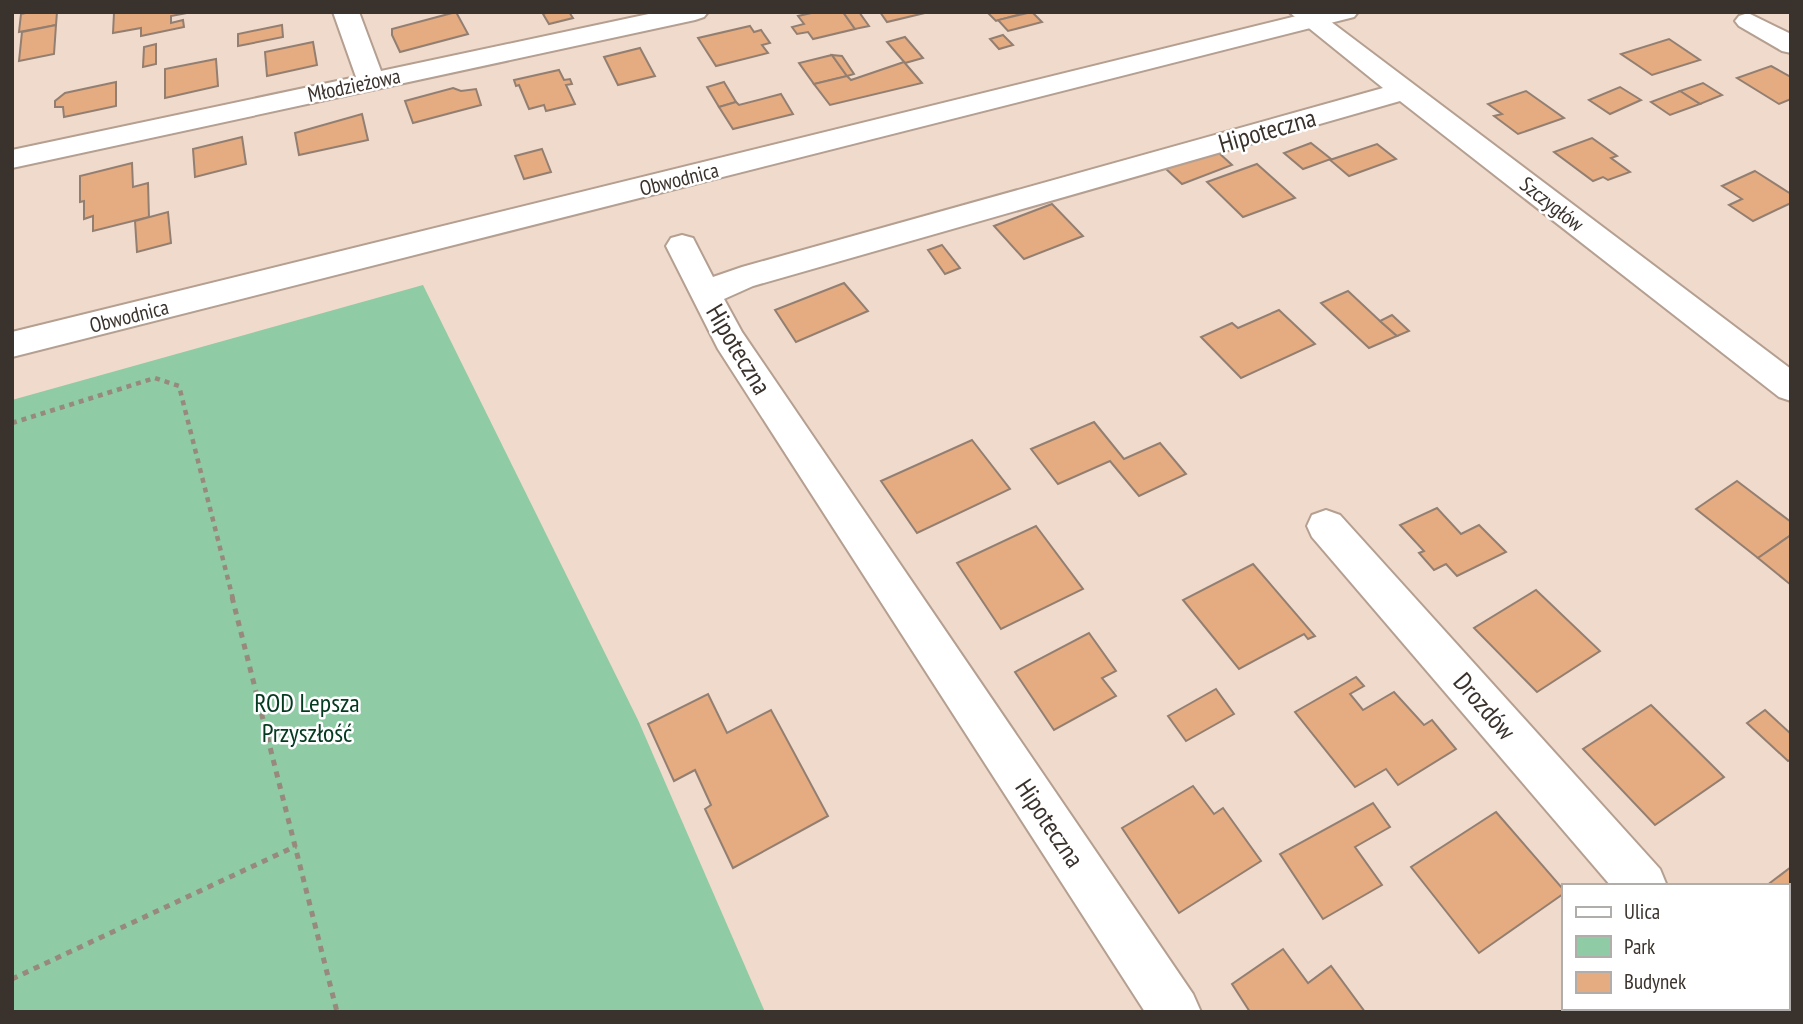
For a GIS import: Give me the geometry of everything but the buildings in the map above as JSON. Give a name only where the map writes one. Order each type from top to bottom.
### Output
[{"type":"main road","points":[[346,12],[371,82]]},
{"type":"main road","name":"Młodzieżowa","points":[[12,159],[695,12]]},
{"type":"main road","name":"Obwodnica","points":[[12,345],[1308,16],[1345,12]]},
{"type":"main road","name":"Szczygłów","points":[[1308,16],[1791,388]]},
{"type":"main road","points":[[1748,20],[1791,45]]},
{"type":"main road","name":"Hipoteczna","points":[[1175,1012],[737,351],[705,294],[742,278],[1404,91]]},
{"type":"main road","points":[[682,246],[705,294]]},
{"type":"main road","name":"Drozdów","points":[[1326,526],[1641,884]]},
{"type":"path","points":[[12,423],[155,378],[179,386],[337,1012]]},
{"type":"path","points":[[12,979],[296,846]]},
{"type":"green space","name":"ROD Lepsza Przyszłość","points":[[423,285],[638,720],[765,1012],[12,1012],[12,400]]}]
